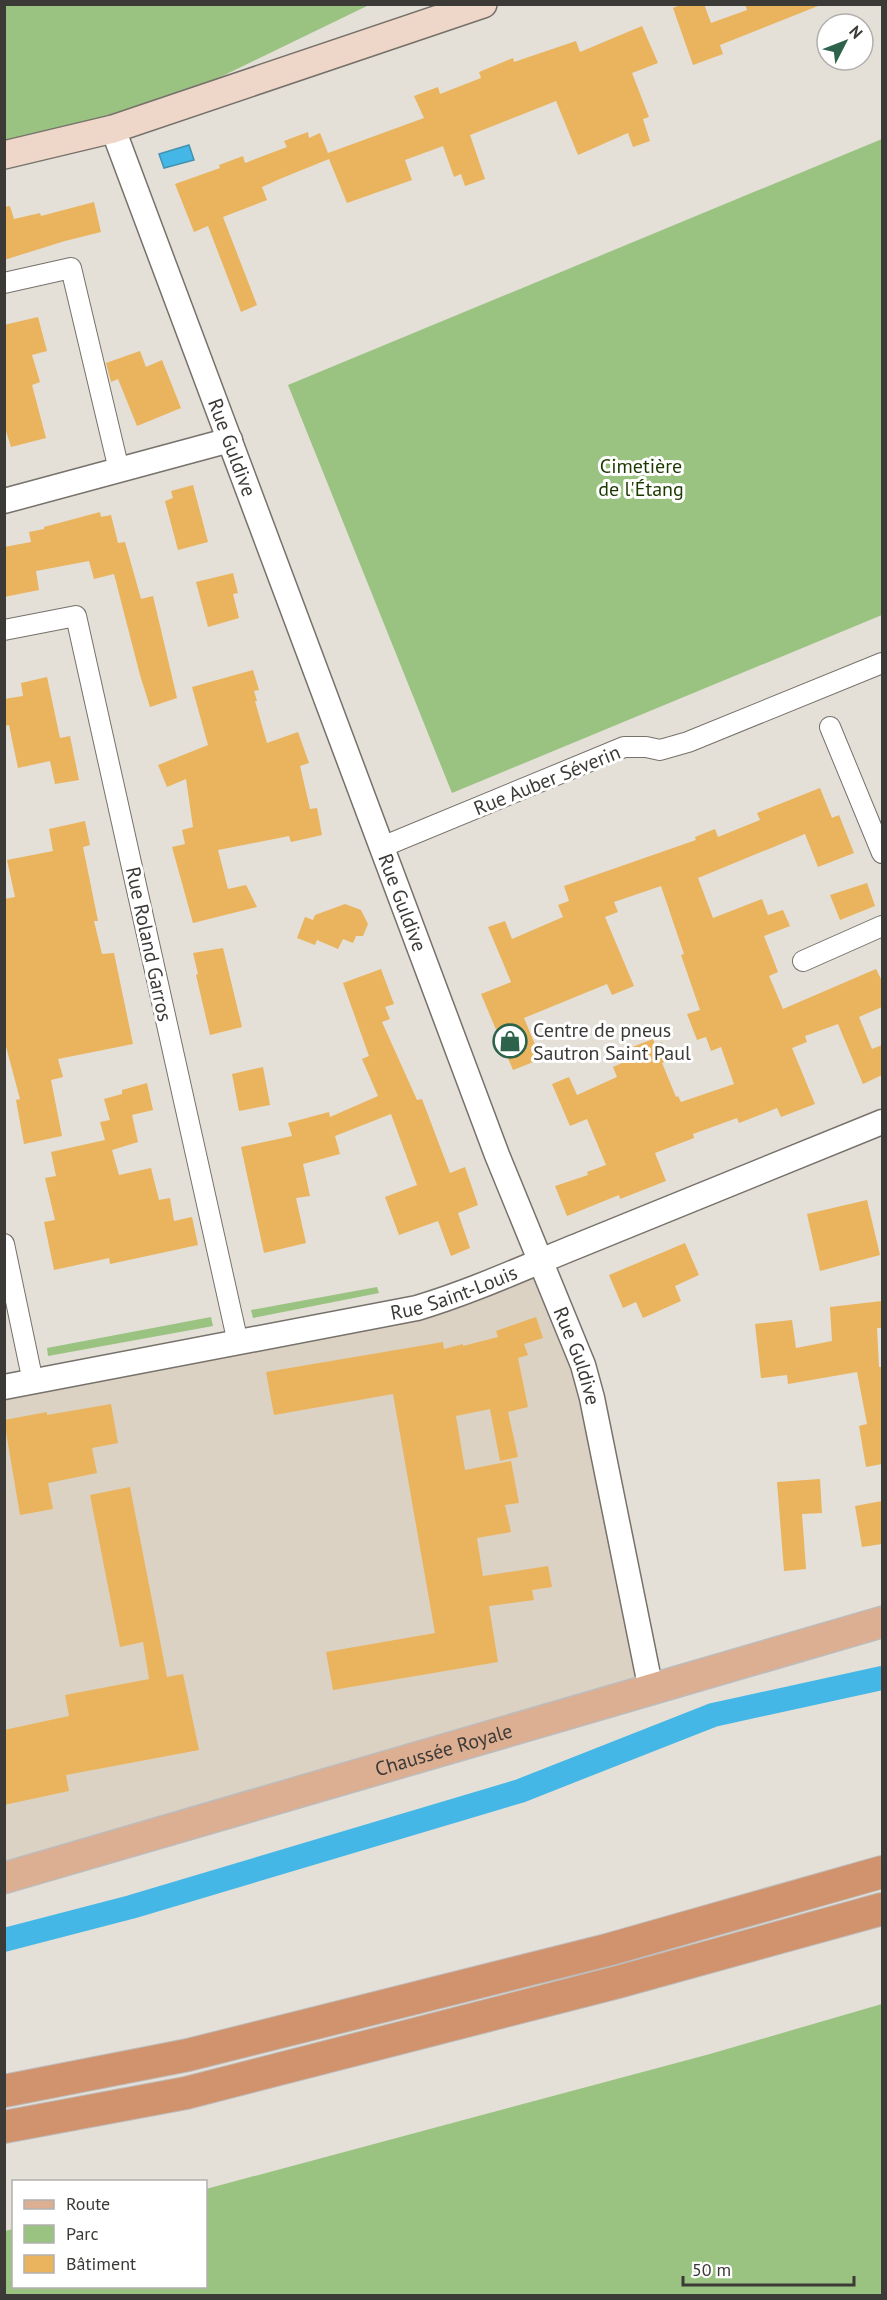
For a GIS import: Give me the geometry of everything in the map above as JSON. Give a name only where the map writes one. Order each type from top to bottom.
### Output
[{"type":"highway","points":[[4,2091],[188,2055],[584,1956],[882,1872]]},
{"type":"highway","points":[[4,2127],[186,2093],[618,1982],[882,1909]]},
{"type":"main road","points":[[4,155],[113,129],[483,4]]},
{"type":"main road","name":"Chaussée Royale","points":[[4,1878],[882,1622]]},
{"type":"street","name":"Rue Guldive","points":[[113,129],[492,1144],[583,1365],[592,1398],[651,1690]]},
{"type":"street","points":[[4,283],[70,268],[119,470]]},
{"type":"street","points":[[4,501],[230,440]]},
{"type":"street","name":"Rue Roland Garros","points":[[4,630],[76,616],[238,1343]]},
{"type":"street","name":"Rue Auber Séverin","points":[[382,848],[624,747],[646,747],[660,750],[688,742],[882,663]]},
{"type":"street","points":[[830,727],[882,853]]},
{"type":"street","points":[[803,961],[882,926]]},
{"type":"street","name":"Rue Saint-Louis","points":[[4,1387],[417,1308],[505,1278],[882,1122]]},
{"type":"street","points":[[4,1244],[33,1382]]},
{"type":"shaded area","points":[[539,1262],[583,1365],[651,1690],[5,1879],[5,1387],[417,1308]]},
{"type":"green space","points":[[4,5],[369,5],[113,129],[5,155]]},
{"type":"green space","name":"Cimetière de l'Étang","points":[[882,139],[882,615],[452,793],[288,385]]},
{"type":"green space","points":[[377,1287],[379,1293],[253,1318],[251,1310]]},
{"type":"green space","points":[[211,1317],[213,1326],[48,1356],[47,1348]]},
{"type":"green space","points":[[882,2004],[882,2295],[5,2295],[5,2231],[12,2229],[12,2288],[207,2288],[207,2189],[710,2054]]},
{"type":"water","points":[[189,145],[194,160],[164,168],[159,154]]},
{"type":"building","points":[[682,4],[704,4],[711,23],[747,10],[745,4],[818,6],[720,45],[723,54],[693,65],[673,8]]},
{"type":"building","points":[[642,26],[658,63],[632,73],[649,117],[643,119],[650,141],[633,147],[628,133],[578,155],[556,101],[470,135],[485,179],[465,186],[461,174],[454,177],[443,146],[405,160],[412,180],[347,203],[329,159],[282,178],[262,187],[267,200],[223,217],[257,305],[241,312],[208,226],[194,232],[175,184],[220,168],[219,165],[243,156],[245,163],[287,147],[284,141],[308,132],[309,138],[320,133],[328,153],[424,118],[414,96],[438,87],[440,94],[481,78],[479,72],[513,58],[514,62],[576,41],[580,52]]},
{"type":"building","points":[[94,202],[101,232],[4,260],[4,207],[10,206],[14,219],[40,213],[41,216]]},
{"type":"building","points":[[38,317],[47,351],[32,355],[40,382],[32,385],[46,438],[11,447],[4,425],[4,325]]},
{"type":"building","points":[[140,351],[146,367],[162,360],[181,408],[137,426],[118,379],[111,382],[106,363]]},
{"type":"building","points":[[193,485],[208,542],[178,550],[165,501],[173,498],[171,491]]},
{"type":"building","points":[[100,512],[101,517],[111,515],[118,543],[125,542],[141,599],[153,596],[177,698],[150,707],[114,574],[94,579],[89,561],[36,571],[39,590],[4,597],[4,547],[31,542],[29,532]]},
{"type":"building","points":[[233,573],[238,593],[233,594],[239,618],[208,627],[196,582]]},
{"type":"building","points":[[253,670],[259,690],[254,691],[257,701],[255,701],[267,743],[298,732],[309,763],[300,766],[310,809],[317,808],[322,835],[291,842],[289,836],[218,850],[228,889],[246,885],[257,907],[193,923],[172,847],[185,844],[182,830],[193,827],[186,779],[167,787],[158,765],[208,745],[192,687]]},
{"type":"building","points":[[47,677],[60,738],[70,736],[79,780],[55,784],[50,761],[18,768],[9,725],[4,726],[4,699],[23,696],[21,683]]},
{"type":"building","points":[[820,788],[832,818],[839,815],[854,853],[818,867],[805,834],[698,878],[713,918],[762,899],[768,915],[783,910],[790,926],[764,936],[778,972],[769,976],[783,1009],[876,969],[882,981],[882,1007],[859,1017],[872,1049],[882,1045],[882,1075],[863,1084],[838,1024],[805,1036],[807,1042],[792,1048],[815,1104],[781,1117],[777,1108],[739,1123],[737,1118],[693,1134],[694,1138],[655,1153],[666,1181],[620,1199],[619,1195],[567,1216],[555,1186],[588,1175],[587,1172],[606,1165],[587,1119],[570,1126],[552,1084],[569,1077],[577,1095],[617,1077],[613,1067],[631,1059],[627,1049],[653,1039],[655,1045],[662,1042],[669,1060],[662,1063],[676,1097],[678,1096],[681,1102],[734,1084],[721,1047],[711,1051],[706,1037],[697,1040],[687,1014],[700,1010],[661,886],[614,902],[618,912],[605,917],[634,986],[612,995],[607,984],[524,1018],[541,1059],[513,1070],[481,994],[511,982],[488,927],[505,921],[512,939],[563,917],[558,905],[569,901],[564,886],[696,840],[695,837],[715,829],[718,837],[760,820],[757,813]]},
{"type":"building","points":[[85,821],[90,845],[83,847],[98,921],[94,921],[102,954],[114,953],[133,1044],[58,1059],[63,1077],[51,1080],[62,1136],[24,1144],[16,1100],[20,1099],[4,1039],[4,899],[15,897],[7,860],[53,851],[49,829]]},
{"type":"building","points":[[867,883],[875,906],[840,920],[830,895]]},
{"type":"building","points":[[345,904],[361,910],[368,924],[363,936],[356,936],[353,943],[343,939],[338,949],[317,940],[315,945],[297,938],[305,917],[313,920],[315,915]]},
{"type":"building","points":[[223,948],[242,1027],[210,1035],[193,953]]},
{"type":"building","points":[[381,969],[394,1004],[385,1007],[390,1019],[382,1022],[417,1100],[422,1099],[450,1173],[465,1167],[478,1205],[458,1213],[470,1248],[451,1256],[438,1221],[399,1235],[385,1197],[417,1185],[391,1114],[335,1136],[340,1154],[303,1164],[310,1196],[296,1198],[306,1243],[264,1253],[241,1147],[292,1136],[288,1123],[329,1112],[330,1117],[378,1096],[362,1059],[369,1056],[343,983]]},
{"type":"building","points":[[263,1067],[270,1105],[239,1111],[232,1074]]},
{"type":"building","points":[[147,1083],[153,1110],[132,1115],[138,1142],[112,1150],[119,1175],[151,1168],[159,1200],[170,1198],[174,1221],[192,1217],[198,1245],[110,1264],[109,1258],[54,1270],[44,1222],[55,1220],[45,1178],[56,1176],[51,1152],[105,1140],[100,1122],[110,1120],[104,1099],[122,1094],[122,1090]]},
{"type":"building","points":[[867,1200],[880,1255],[820,1271],[807,1214]]},
{"type":"building","points":[[685,1243],[699,1275],[675,1286],[681,1301],[643,1318],[636,1302],[623,1308],[609,1275]]},
{"type":"building","points":[[882,1301],[882,1328],[877,1328],[879,1367],[882,1367],[882,1464],[866,1467],[859,1426],[867,1424],[857,1372],[788,1384],[787,1375],[761,1378],[755,1324],[792,1320],[796,1348],[832,1341],[830,1307]]},
{"type":"building","points":[[536,1317],[543,1338],[524,1344],[528,1355],[518,1358],[528,1407],[508,1412],[518,1457],[500,1461],[490,1409],[456,1416],[465,1470],[511,1461],[519,1503],[505,1505],[511,1532],[477,1538],[483,1576],[548,1566],[552,1587],[532,1590],[534,1600],[489,1606],[498,1662],[333,1690],[326,1652],[435,1633],[393,1394],[274,1415],[266,1372],[443,1342],[444,1349],[463,1344],[463,1346],[498,1337],[496,1331]]},
{"type":"building","points":[[111,1404],[118,1443],[92,1448],[97,1473],[48,1483],[53,1509],[20,1515],[4,1420]]},
{"type":"building","points":[[820,1479],[822,1513],[802,1514],[806,1569],[784,1571],[777,1482]]},
{"type":"building","points":[[130,1487],[167,1677],[183,1674],[199,1750],[66,1775],[69,1791],[4,1805],[4,1730],[69,1716],[65,1695],[149,1679],[143,1642],[120,1647],[90,1495]]},
{"type":"building","points":[[882,1501],[882,1544],[862,1547],[855,1506]]},
{"type":"waterway","points":[[4,1940],[131,1907],[520,1791],[713,1715],[882,1678]]},
{"type":"place","name":"Centre de pneus Sautron Saint Paul","points":[[510,1041]]}]
